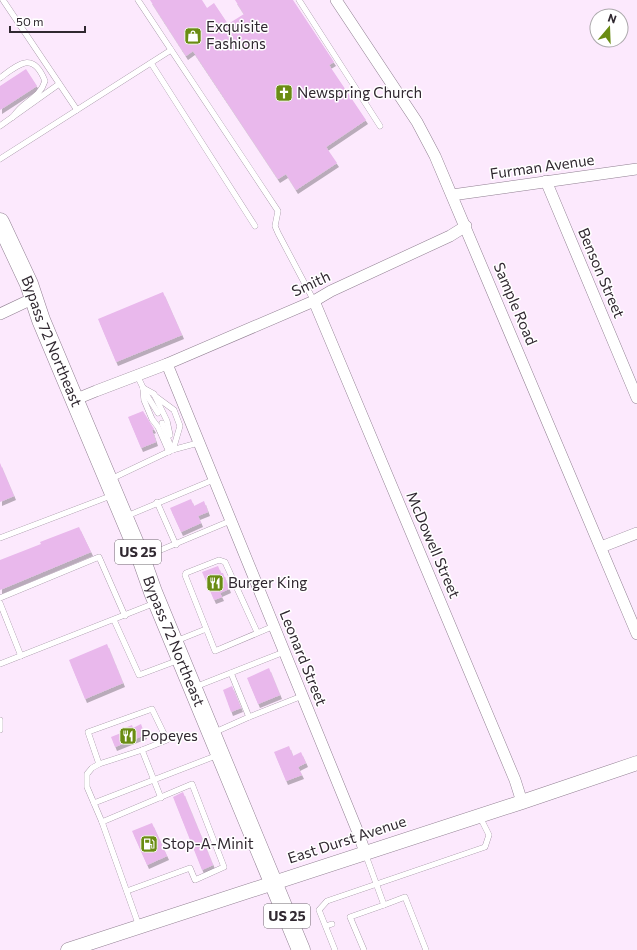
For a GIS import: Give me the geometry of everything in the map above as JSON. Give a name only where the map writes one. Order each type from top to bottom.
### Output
[{"type":"highway","name":"Bypass 72 Northeast","points":[[0,222],[29,284],[41,320],[110,488],[141,558],[157,602],[273,883]]},
{"type":"highway","name":"US 25","points":[[273,883],[301,950]]},
{"type":"street","name":"Sample Road","points":[[336,0],[417,122],[435,156],[466,226],[637,634]]},
{"type":"street","name":"Furman Avenue","points":[[452,195],[637,169]]},
{"type":"street","name":"Benson Street","points":[[546,181],[637,398]]},
{"type":"street","name":"Smith","points":[[74,400],[166,364],[314,301],[331,291],[450,236],[466,226]]},
{"type":"street","points":[[0,314],[34,298]]},
{"type":"street","name":"McDowell Street","points":[[314,301],[506,758],[522,802]]},
{"type":"street","name":"Leonard Street","points":[[166,364],[365,852]]},
{"type":"street","points":[[600,546],[637,533]]},
{"type":"street","name":"East Durst Avenue","points":[[68,950],[637,763]]},
{"type":"lane","points":[[3,0],[77,110]]},
{"type":"lane","points":[[138,0],[278,211],[275,226],[314,301]]},
{"type":"lane","points":[[299,0],[380,126]]},
{"type":"lane","points":[[0,159],[171,50]]},
{"type":"lane","points":[[0,78],[20,63],[25,62],[32,64],[39,69],[45,81],[40,93],[18,109],[14,117]]},
{"type":"lane","points":[[151,63],[255,226]]},
{"type":"lane","points":[[0,126],[59,84]]},
{"type":"lane","points":[[138,375],[146,394],[158,412]]},
{"type":"lane","points":[[143,388],[154,394],[174,410],[180,426],[171,451]]},
{"type":"lane","points":[[143,388],[144,400],[152,419],[171,451]]},
{"type":"lane","points":[[154,394],[167,420],[171,451]]},
{"type":"lane","points":[[162,422],[171,451]]},
{"type":"lane","points":[[0,538],[110,488],[136,467],[171,451],[198,443]]},
{"type":"lane","points":[[123,518],[157,502],[213,480]]},
{"type":"lane","points":[[157,502],[176,544]]},
{"type":"lane","points":[[141,558],[230,521]]},
{"type":"lane","points":[[0,598],[99,557],[124,616]]},
{"type":"lane","points":[[257,632],[225,562],[219,560],[186,573],[185,575],[215,651],[274,626]]},
{"type":"lane","points":[[0,664],[157,602]]},
{"type":"lane","points":[[0,603],[21,656]]},
{"type":"lane","points":[[114,620],[139,675],[181,659]]},
{"type":"lane","points":[[174,642],[206,629]]},
{"type":"lane","points":[[193,688],[284,652]]},
{"type":"lane","points":[[231,673],[250,717]]},
{"type":"lane","points":[[212,734],[302,696]]},
{"type":"lane","points":[[99,764],[88,732],[152,708],[167,740],[99,764],[92,768],[87,774],[87,787],[102,822],[139,927]]},
{"type":"lane","points":[[0,720],[0,730]]},
{"type":"lane","points":[[142,750],[161,798]]},
{"type":"lane","points":[[94,803],[220,754]]},
{"type":"lane","points":[[102,822],[192,784],[224,867],[195,880],[190,868],[127,891]]},
{"type":"lane","points":[[334,948],[332,936],[319,910],[327,901],[485,847],[489,835],[480,815]]},
{"type":"lane","points":[[365,852],[384,905]]},
{"type":"lane","points":[[364,950],[355,937],[348,918],[404,897],[426,950]]},
{"type":"lane","points":[[326,926],[332,924]]},
{"type":"lane","points":[[334,948],[340,943]]},
{"type":"building","name":"Newspring Church","points":[[150,0],[202,0],[207,8],[214,3],[228,24],[244,14],[235,0],[293,0],[334,62],[329,65],[366,120],[326,147],[337,163],[296,190],[286,174],[278,179],[193,51],[186,56]]},
{"type":"building","points":[[26,69],[37,86],[0,110],[0,86]]},
{"type":"building","points":[[163,292],[182,335],[116,362],[98,319]]},
{"type":"building","points":[[143,411],[154,429],[152,430],[156,442],[141,448],[128,417]]},
{"type":"building","points":[[0,463],[14,496],[0,502]]},
{"type":"building","points":[[191,499],[194,506],[204,501],[208,512],[198,516],[201,523],[181,532],[170,508]]},
{"type":"building","points":[[79,527],[91,552],[0,590],[0,560]]},
{"type":"building","name":"Burger King","points":[[218,566],[221,573],[223,573],[229,589],[220,593],[222,597],[214,600],[202,572]]},
{"type":"building","points":[[107,644],[123,683],[85,699],[69,660]]},
{"type":"building","points":[[269,668],[280,695],[258,704],[247,678]]},
{"type":"building","points":[[232,686],[241,708],[231,712],[223,690]]},
{"type":"building","name":"Popeyes","points":[[141,724],[145,735],[115,747],[111,737],[121,733],[120,730],[132,725],[133,728]]},
{"type":"building","points":[[289,746],[293,756],[301,752],[306,763],[298,767],[302,775],[286,781],[274,752]]},
{"type":"building","points":[[183,792],[213,865],[202,870],[173,797]]},
{"type":"building","name":"Stop-A-Minit","points":[[152,823],[167,856],[147,865],[132,831]]},
{"type":"place","name":"Exquisite Fashions","points":[[193,36]]},
{"type":"place","name":"Newspring Church","points":[[284,93]]},
{"type":"place","name":"Burger King","points":[[215,583]]},
{"type":"place","name":"Popeyes","points":[[128,736]]},
{"type":"place","name":"Stop-A-Minit","points":[[149,844]]}]
